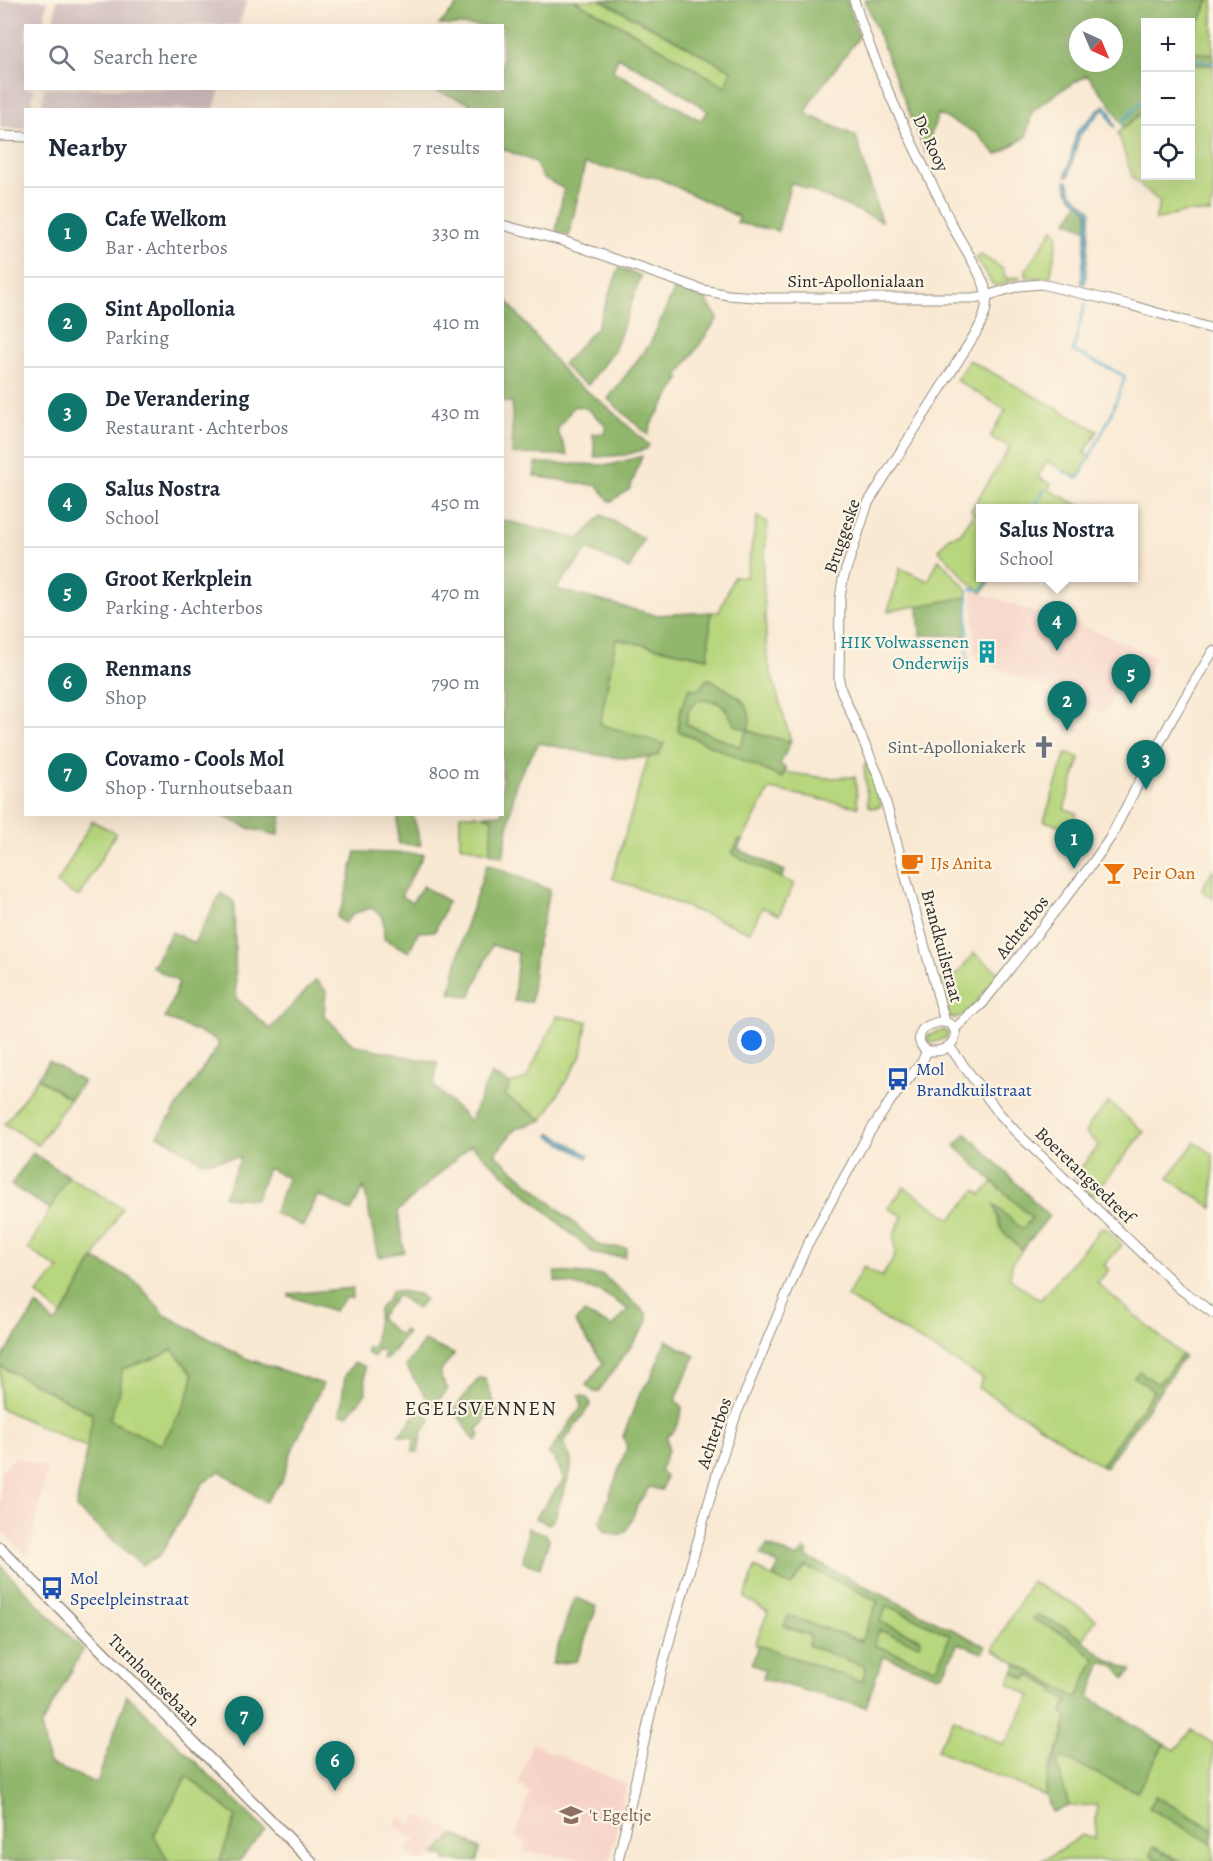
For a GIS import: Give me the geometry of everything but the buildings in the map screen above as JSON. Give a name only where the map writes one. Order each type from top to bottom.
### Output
[{"type":"main road","name":"Turnhoutsebaan","points":[[0,1548],[311,1861]]},
{"type":"street","name":"De Rooy","points":[[854,0],[875,62],[954,231],[982,280],[986,296]]},
{"type":"street","points":[[0,136],[24,137]]},
{"type":"street","name":"Sint-Apollonialaan","points":[[504,226],[563,241],[692,286],[728,295],[769,298],[972,298],[1018,286],[1041,284],[1073,290],[1213,329]]},
{"type":"street","name":"Bruggeske","points":[[888,810],[879,777],[841,690],[839,680],[840,598],[843,579],[868,503],[977,331],[986,314],[986,296]]},
{"type":"street","name":"Achterbos","points":[[954,1029],[982,1004],[1110,838],[1172,719],[1213,651]]},
{"type":"street","name":"Brandkuilstraat","points":[[888,810],[945,1022]]},
{"type":"street","points":[[945,1022],[954,1029],[955,1038],[949,1046],[933,1052],[920,1044],[921,1032],[928,1026],[945,1022]]},
{"type":"street","name":"Boeretangsedreef","points":[[949,1046],[998,1112],[1016,1131],[1179,1288],[1213,1313]]},
{"type":"street","name":"Achterbos","points":[[618,1861],[650,1715],[672,1631],[736,1415],[807,1245],[869,1133],[891,1100],[922,1062],[927,1050]]},
{"type":"shaded area","points":[[0,0],[47,0],[44,24],[24,24],[24,90],[34,90],[31,108],[24,108],[24,129],[0,128]]},
{"type":"shaded area","points":[[57,0],[247,0],[239,24],[53,24]]},
{"type":"shaded area","points":[[44,90],[220,90],[214,108],[41,108]]},
{"type":"shaded area","points":[[975,591],[1057,621],[1060,617],[1155,656],[1138,695],[1118,683],[1105,714],[979,660],[975,654],[972,592]]},
{"type":"shaded area","points":[[15,1457],[47,1468],[28,1558],[0,1528],[0,1472]]},
{"type":"shaded area","name":"'t Egeltje","points":[[532,1744],[626,1784],[610,1861],[523,1852],[526,1842],[515,1838],[530,1792],[518,1784]]},
{"type":"shaded area","points":[[418,1815],[455,1832],[427,1861],[418,1861],[406,1850],[416,1839],[394,1826],[399,1818],[412,1824]]},
{"type":"green space","points":[[462,0],[574,0],[726,87],[731,70],[601,0],[847,0],[859,37],[812,99],[806,114],[856,136],[881,221],[791,182],[778,231],[737,223],[739,217],[658,178],[585,164],[569,236],[556,231],[564,189],[542,177],[535,162],[504,149],[504,108],[469,108],[470,103],[434,90],[504,90],[504,24],[440,24]],"holes":[[[618,57],[708,112],[700,120],[613,71]]]},
{"type":"green space","points":[[574,0],[601,0],[731,70],[726,88],[635,33]]},
{"type":"green space","points":[[865,0],[1209,0],[1195,31],[1195,18],[1141,18],[1141,113],[1124,128],[1109,102],[1087,75],[1058,92],[1032,112],[1026,137],[997,155],[976,133],[938,114],[925,152]]},
{"type":"green space","points":[[1209,0],[1213,0],[1213,54],[1195,52],[1195,31]]},
{"type":"green space","points":[[1195,53],[1213,54],[1213,65],[1195,64]]},
{"type":"green space","points":[[1195,65],[1213,65],[1213,198],[1210,213],[1187,212],[1155,220],[1160,202],[1133,178],[1118,133],[1141,113],[1141,180],[1195,180]]},
{"type":"green space","points":[[1079,202],[1088,214],[1087,230],[1067,221]]},
{"type":"green space","points":[[1053,229],[1058,235],[1050,278],[1025,277],[1027,272],[1025,271]]},
{"type":"green space","points":[[981,255],[1003,269],[1006,279],[1019,276],[1021,278],[993,285],[976,258]]},
{"type":"green space","points":[[619,268],[641,276],[615,349],[588,385],[575,377],[563,364],[597,327]]},
{"type":"green space","points":[[675,288],[705,299],[718,318],[677,377],[680,379],[651,424],[648,435],[608,399],[651,342]]},
{"type":"green space","points":[[504,297],[570,379],[603,403],[649,445],[646,449],[625,455],[595,457],[593,434],[605,433],[605,424],[586,408],[574,406],[557,430],[568,455],[512,454],[512,402],[504,402]]},
{"type":"green space","points":[[969,360],[1098,431],[1084,453],[1090,457],[1078,478],[1047,461],[1038,477],[1051,484],[1049,490],[1076,504],[976,504],[976,582],[989,582],[982,593],[939,550],[949,537],[960,534],[974,514],[971,510],[1010,447],[990,437],[1006,410],[956,380]]},
{"type":"green space","points":[[642,456],[630,489],[610,502],[598,486],[534,476],[536,463],[610,465]]},
{"type":"green space","points":[[602,515],[644,539],[629,569],[588,549],[556,589],[655,615],[711,612],[708,658],[616,639],[600,724],[664,744],[658,755],[629,758],[599,755],[539,743],[515,786],[503,857],[490,853],[492,818],[485,816],[504,816],[504,520],[579,539]]},
{"type":"green space","points":[[757,517],[768,523],[763,571],[767,659],[791,741],[748,730],[740,747],[686,724],[689,709],[698,700],[712,701],[721,705],[735,725],[742,699],[710,679],[706,680],[699,690],[689,688],[678,731],[782,778],[784,772],[825,778],[855,777],[858,807],[770,789],[742,841],[739,840],[732,854],[794,884],[779,915],[762,907],[750,932],[612,878],[648,758],[658,755],[600,724],[616,639],[708,658],[711,612],[719,612],[734,576],[746,577]]},
{"type":"green space","points":[[939,559],[966,588],[968,597],[888,611],[900,568],[928,581]]},
{"type":"green space","points":[[968,597],[967,636],[920,635],[918,606]]},
{"type":"green space","points":[[710,679],[740,699],[749,712],[748,730],[791,741],[780,764],[786,769],[782,778],[678,731],[679,714],[689,688],[699,690],[706,680]],"holes":[[[698,700],[716,701],[724,706],[735,725],[747,730],[740,747],[686,724],[689,709]]]},
{"type":"green space","points":[[1066,753],[1080,758],[1064,809],[1077,813],[1071,829],[1044,821]]},
{"type":"green space","points":[[866,763],[874,779],[881,805],[879,807],[871,808],[868,805],[864,766]]},
{"type":"green space","points":[[222,816],[282,816],[278,835],[251,829]]},
{"type":"green space","points":[[398,816],[413,816],[421,845],[398,844]]},
{"type":"green space","points":[[460,816],[492,817],[490,853],[460,845]]},
{"type":"green space","points":[[92,821],[116,833],[79,897],[57,884]]},
{"type":"green space","points":[[739,840],[742,841],[738,849],[785,871],[781,878],[732,854]]},
{"type":"green space","points":[[356,852],[424,854],[401,896],[412,902],[423,886],[448,901],[435,931],[418,932],[409,952],[384,939],[383,917],[371,908],[355,913],[344,923],[337,917],[343,905]]},
{"type":"green space","points":[[487,864],[550,890],[536,950],[531,1002],[514,1001],[518,953],[492,945],[470,997],[450,993],[465,929]]},
{"type":"green space","points":[[1213,869],[1213,899],[1201,890]]},
{"type":"green space","points":[[221,893],[234,902],[236,998],[270,1029],[316,980],[326,991],[324,1015],[352,1044],[438,1062],[434,1086],[470,1121],[491,1074],[510,1084],[505,1096],[543,1120],[515,1129],[495,1154],[600,1246],[627,1248],[625,1257],[594,1254],[471,1145],[398,1211],[404,1252],[378,1257],[364,1187],[351,1211],[318,1195],[303,1226],[274,1213],[288,1178],[268,1168],[256,1199],[224,1197],[241,1157],[203,1162],[158,1135],[219,1045],[215,1039],[165,1018],[179,982],[152,967],[172,932],[194,943]]},
{"type":"green space","points":[[974,953],[999,973],[972,1006],[954,1019],[950,1017],[939,979],[958,973]]},
{"type":"green space","points":[[557,1016],[587,1021],[582,1054],[543,1120],[505,1096],[510,1084],[526,1079]]},
{"type":"green space","points":[[943,1030],[948,1033],[946,1038],[932,1043],[927,1041],[930,1034]]},
{"type":"green space","points":[[49,1061],[83,1082],[70,1099],[38,1078]]},
{"type":"green space","points":[[38,1078],[70,1099],[38,1145],[5,1124]]},
{"type":"green space","points":[[1109,1102],[1144,1132],[1093,1196],[1074,1177],[1099,1145],[1085,1132],[1090,1127],[1088,1125]]},
{"type":"green space","points":[[966,1133],[1049,1216],[1022,1250],[1002,1231],[994,1205],[1022,1229],[1032,1218],[955,1146]]},
{"type":"green space","points":[[1195,1142],[1213,1155],[1213,1208],[1168,1178]]},
{"type":"green space","points":[[32,1153],[68,1176],[50,1209],[11,1185]]},
{"type":"green space","points":[[68,1176],[122,1208],[62,1316],[37,1294],[59,1269],[28,1249]]},
{"type":"green space","points":[[993,1182],[1032,1218],[1022,1230],[995,1206],[1002,1231],[1022,1250],[1012,1264],[1010,1279],[1040,1300],[1103,1226],[1122,1245],[1104,1265],[1109,1270],[1097,1283],[1182,1355],[1158,1385],[1139,1371],[1135,1377],[1154,1390],[1101,1466],[978,1388],[983,1378],[847,1297],[863,1267],[882,1277],[895,1255],[894,1234],[903,1216],[888,1208],[904,1187],[951,1219],[976,1190],[981,1195]]},
{"type":"green space","points":[[94,1259],[131,1278],[165,1315],[245,1358],[323,1384],[290,1455],[282,1481],[265,1502],[220,1471],[203,1483],[160,1555],[142,1565],[76,1508],[93,1414],[0,1366],[0,1361],[37,1305],[54,1323],[62,1316]],"holes":[[[172,1349],[193,1374],[185,1402],[161,1445],[109,1420],[120,1390],[122,1369],[161,1356]]]},
{"type":"green space","points":[[555,1272],[603,1275],[647,1314],[647,1324],[598,1392],[594,1392],[586,1385],[603,1363],[575,1322],[584,1313],[613,1327],[628,1309],[600,1291],[555,1281]]},
{"type":"green space","points":[[353,1288],[352,1298],[345,1298],[334,1311],[289,1296],[289,1294]]},
{"type":"green space","points":[[392,1290],[418,1294],[425,1299],[417,1309],[398,1295],[379,1318],[399,1335],[404,1330],[407,1333],[387,1359],[383,1360],[384,1352],[377,1349],[374,1357],[367,1353],[367,1348],[374,1346],[379,1309],[387,1301]]},
{"type":"green space","points":[[666,1340],[695,1356],[675,1401],[682,1407],[676,1427],[667,1437],[668,1451],[660,1471],[666,1476],[662,1490],[649,1487],[638,1504],[627,1530],[620,1535],[605,1531],[600,1522],[627,1447],[623,1436],[641,1391],[650,1380]]},
{"type":"green space","points":[[424,1341],[454,1354],[441,1371],[441,1378],[448,1389],[426,1416],[431,1420],[422,1433],[418,1452],[413,1452],[414,1438],[399,1435],[428,1400],[406,1366]]},
{"type":"green space","points":[[172,1349],[193,1374],[185,1403],[161,1446],[109,1420],[120,1390],[122,1369],[161,1356]]},
{"type":"green space","points":[[1182,1355],[1184,1357],[1105,1468],[1101,1466],[1154,1391],[1134,1377],[1139,1371],[1158,1384]]},
{"type":"green space","points":[[354,1362],[365,1367],[366,1393],[348,1415],[340,1414],[345,1376]]},
{"type":"green space","points":[[0,1366],[93,1414],[88,1448],[0,1408]]},
{"type":"green space","points":[[479,1378],[485,1379],[498,1413],[493,1419],[488,1416],[477,1431],[480,1435],[476,1441],[453,1411]]},
{"type":"green space","points":[[582,1395],[591,1404],[563,1443],[571,1459],[571,1470],[554,1520],[549,1524],[535,1518],[564,1479],[554,1458],[548,1454],[582,1406],[579,1396]]},
{"type":"green space","points":[[528,1528],[546,1534],[549,1540],[540,1568],[523,1562]]},
{"type":"green space","points":[[767,1545],[798,1558],[804,1549],[808,1552],[806,1557],[986,1646],[982,1653],[958,1643],[944,1672],[938,1676],[883,1656],[866,1707],[763,1679],[765,1670],[752,1664],[758,1645],[862,1682],[866,1667],[808,1645],[810,1635],[784,1626],[788,1616],[861,1641],[878,1601],[806,1566],[791,1586],[773,1577],[779,1565],[761,1555]],"holes":[[[887,1605],[950,1635],[937,1669],[874,1645],[879,1630],[919,1645],[921,1639],[880,1622]]]},
{"type":"green space","points":[[0,1565],[83,1650],[41,1726],[49,1764],[97,1783],[127,1695],[265,1830],[239,1861],[220,1861],[236,1816],[187,1776],[154,1835],[168,1861],[0,1861]]},
{"type":"green space","points":[[806,1566],[878,1600],[862,1641],[788,1616],[784,1626],[810,1636],[808,1645],[866,1667],[862,1682],[755,1644],[768,1612],[745,1598],[755,1567],[773,1577]]},
{"type":"green space","points":[[1031,1582],[1076,1605],[1096,1619],[1083,1640],[1066,1628],[1033,1619],[1069,1637],[1095,1659],[1077,1698],[993,1650]]},
{"type":"green space","points":[[577,1598],[597,1607],[577,1661],[552,1664],[573,1601]]},
{"type":"green space","points":[[887,1605],[951,1636],[937,1669],[874,1645],[879,1630],[919,1644],[921,1638],[880,1622]]},
{"type":"green space","points":[[1036,1615],[1066,1628],[1108,1660],[1132,1670],[1125,1678],[1117,1668],[1102,1662],[1089,1697],[1164,1744],[1137,1792],[1061,1757],[1057,1764],[1069,1806],[1052,1812],[1046,1785],[1063,1737],[1067,1716],[1062,1713],[1068,1700],[1054,1693],[1055,1689],[1029,1675],[1026,1679],[1013,1672],[1017,1664],[1077,1698],[1095,1659],[1069,1637],[1033,1619]]},
{"type":"green space","points":[[1013,1672],[1026,1679],[1029,1675],[1068,1700],[1062,1713],[1067,1716],[1062,1741],[1048,1770],[1045,1796],[937,1750],[954,1719],[1004,1745],[1031,1696],[1008,1683]]},
{"type":"green space","points":[[1192,1730],[1213,1744],[1213,1829],[1156,1796],[1149,1808],[1213,1844],[1213,1861],[1180,1861],[1154,1847],[1150,1855],[1161,1861],[1041,1861],[1081,1835],[1095,1839],[1097,1805],[1069,1806],[1057,1764],[1061,1757],[1137,1792],[1164,1744],[1175,1750]]},
{"type":"green space","points":[[187,1776],[236,1816],[220,1861],[168,1861],[154,1835]]},
{"type":"green space","points":[[1155,1796],[1213,1829],[1213,1844],[1149,1808]]},
{"type":"green space","points":[[455,1834],[479,1848],[478,1861],[445,1861],[445,1856],[435,1854]]},
{"type":"green space","points":[[1154,1847],[1180,1861],[1161,1861],[1150,1855]]},
{"type":"water","points":[[1105,105],[1110,111],[1115,127],[1105,110],[1101,111],[1079,136],[1069,176],[1066,176],[1077,131]]},
{"type":"water","points":[[1066,181],[1072,193],[1091,210],[1085,284],[1081,284],[1088,213],[1069,192]]},
{"type":"water","points":[[551,1133],[589,1155],[587,1158],[549,1136]]},
{"type":"waterway","points":[[1195,61],[1213,63]]},
{"type":"waterway","points":[[1121,123],[1141,102]]},
{"type":"waterway","points":[[1063,471],[1079,478],[1110,417],[1125,378],[1073,351],[1085,303]]},
{"type":"waterway","points":[[1036,504],[1045,489]]},
{"type":"waterway","points":[[971,589],[982,590],[987,582]]},
{"type":"waterway","points":[[920,665],[967,661],[968,590]]},
{"type":"place","name":"Salus Nostra","points":[[1057,651]]},
{"type":"place","name":"HIK Volwassenen Onderwijs","points":[[987,652]]},
{"type":"place","name":"Groot Kerkplein","points":[[1131,704]]},
{"type":"place","name":"Sint Apollonia","points":[[1067,731]]},
{"type":"place","name":"Sint-Apolloniakerk","points":[[1044,747]]},
{"type":"place","name":"De Verandering","points":[[1146,790]]},
{"type":"place","name":"IJs Anita","points":[[912,863]]},
{"type":"place","name":"Cafe Welkom","points":[[1074,869]]},
{"type":"place","name":"Peir Oan","points":[[1114,873]]},
{"type":"place","name":"Mol Brandkuilstraat","points":[[898,1079]]},
{"type":"place","name":"Mol Speelpleinstraat","points":[[52,1588]]},
{"type":"place","name":"Covamo - Cools Mol","points":[[244,1746]]},
{"type":"place","name":"Renmans","points":[[335,1791]]},
{"type":"place","name":"'t Egeltje","points":[[571,1815]]},
{"type":"district","name":"EGELSVENNEN","points":[[481,1408]]}]
